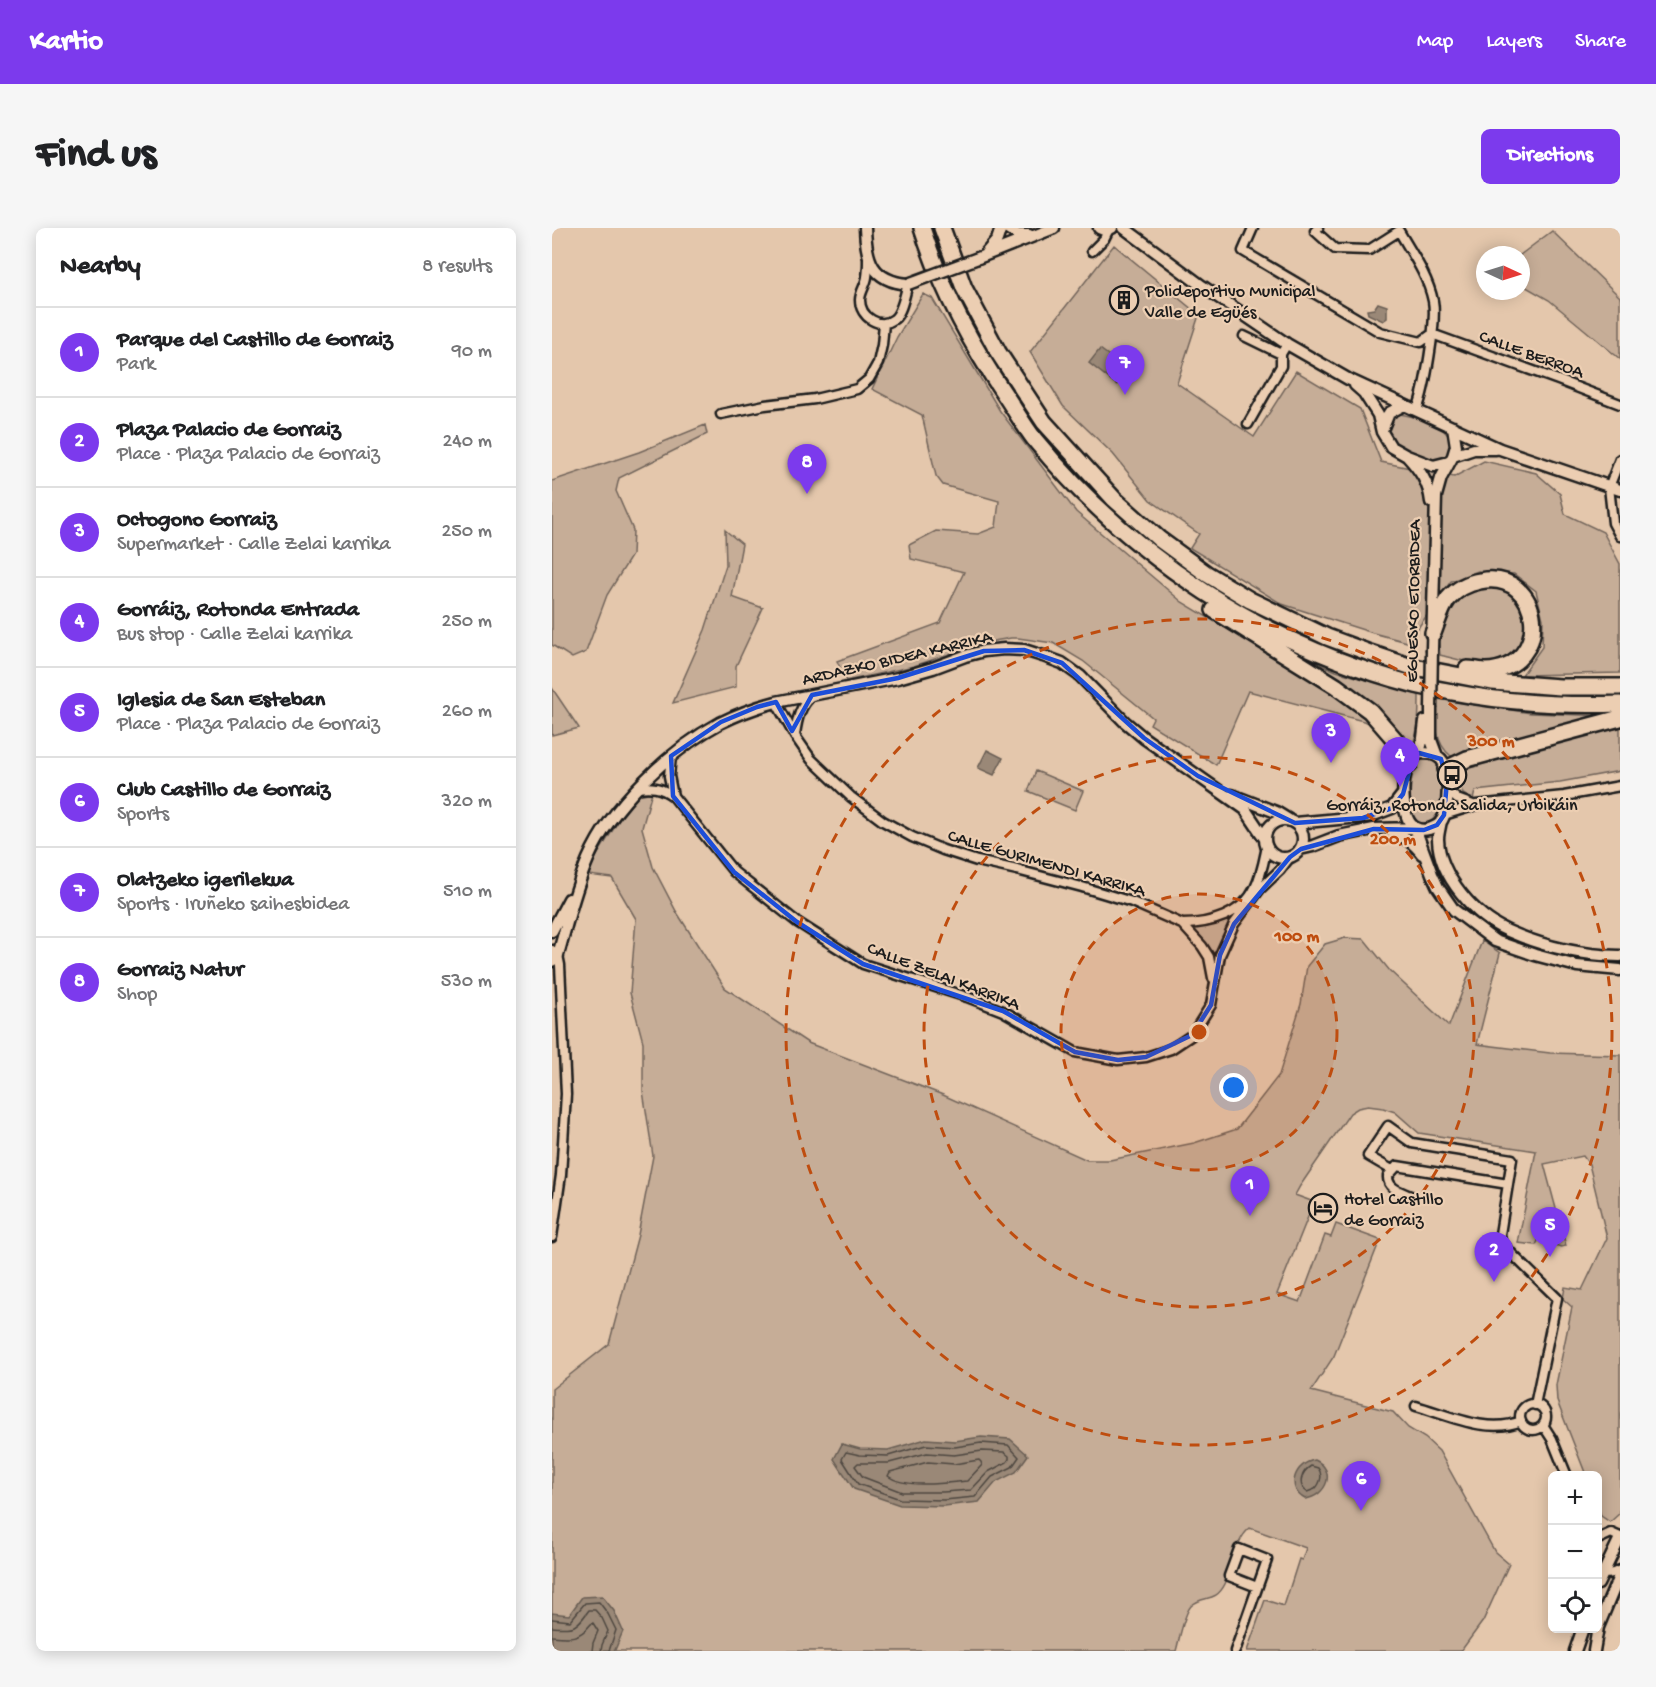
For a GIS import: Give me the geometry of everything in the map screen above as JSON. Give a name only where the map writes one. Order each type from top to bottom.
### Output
[{"type":"highway","points":[[916,228],[943,295],[979,356],[1034,439],[1122,539],[1191,594],[1336,686],[1370,711],[1414,759]]},
{"type":"highway","points":[[922,228],[948,296],[979,356]]},
{"type":"highway","points":[[942,228],[964,288],[988,334],[1044,422],[1114,499],[1159,539],[1207,574],[1276,613],[1327,637],[1409,666],[1492,682],[1560,687],[1620,687]]},
{"type":"highway","points":[[1080,491],[1126,535],[1181,578],[1292,642],[1358,668],[1413,685],[1522,702],[1576,706],[1620,704]]},
{"type":"highway","points":[[1276,613],[1395,653],[1485,671],[1499,669],[1512,663],[1523,654],[1531,639],[1533,614],[1521,593],[1500,580],[1468,583],[1448,600],[1433,633]]},
{"type":"highway","points":[[1446,770],[1467,759],[1620,718]]},
{"type":"street","points":[[867,228],[865,245],[874,269],[883,278],[895,283],[908,284],[1054,228]]},
{"type":"street","points":[[978,258],[989,251],[997,240],[1001,228]]},
{"type":"street","points":[[1006,228],[1018,235],[1036,235]]},
{"type":"street","points":[[1124,228],[1202,286],[1287,344],[1348,379],[1500,449],[1620,490]]},
{"type":"street","points":[[1253,228],[1243,251],[1302,286],[1380,332],[1421,342],[1432,334]]},
{"type":"street","points":[[1314,229],[1335,249],[1369,250],[1399,229],[1419,265],[1434,303],[1432,334],[1424,384],[1417,410]]},
{"type":"street","points":[[868,258],[867,279],[860,301],[864,313],[872,321],[884,323],[893,320],[900,312],[908,284]]},
{"type":"street","points":[[721,414],[765,405],[815,399],[857,389],[869,379],[878,363],[884,323]]},
{"type":"street","name":"CALLE BERROA","points":[[1432,334],[1620,404]]},
{"type":"street","points":[[1244,336],[1281,354]]},
{"type":"street","points":[[1248,424],[1281,366],[1281,354],[1287,344]]},
{"type":"street","points":[[1348,379],[1364,393],[1378,415],[1382,432],[1391,447],[1407,456],[1433,466],[1474,449],[1500,449]]},
{"type":"street","points":[[1382,432],[1389,413],[1404,405]]},
{"type":"street","points":[[1451,459],[1456,446],[1453,427]]},
{"type":"street","name":"EGUESKO ETORBIDEA","points":[[1407,456],[1420,471],[1430,489],[1428,708],[1431,740],[1437,756]]},
{"type":"street","name":"EGUESKO ETORBIDEA","points":[[1430,648],[1433,633],[1436,496],[1441,478],[1451,459]]},
{"type":"street","points":[[1620,459],[1609,487],[1613,523],[1620,536]]},
{"type":"street","name":"ARDAZKO BIDEA KARRIKA","points":[[555,958],[589,856],[609,822],[637,788],[671,756],[721,722],[757,707],[898,678],[984,651],[1024,650],[1062,663],[1093,687],[1125,722],[1144,738],[1245,809],[1266,842]]},
{"type":"street","points":[[795,736],[797,717],[804,702],[812,695]]},
{"type":"street","name":"CALLE GURIMENDI KARRIKA","points":[[776,702],[811,759],[851,797],[883,821],[912,837],[944,850],[977,861],[1132,902],[1182,924],[1209,957],[1214,987]]},
{"type":"street","name":"EGUESKO ETORBIDEA","points":[[1414,759],[1423,738],[1428,708]]},
{"type":"street","points":[[1620,956],[1604,956],[1534,941],[1505,930],[1481,914],[1457,890],[1442,859],[1438,839],[1448,791],[1445,764],[1437,756],[1428,753],[1414,759],[1406,772],[1403,794],[1407,818],[1415,828],[1438,887],[1454,910],[1495,941],[1577,966],[1620,970]]},
{"type":"street","points":[[671,756],[669,776],[673,796]]},
{"type":"street","points":[[1448,791],[1467,804],[1476,805],[1564,796],[1620,786]]},
{"type":"street","points":[[637,788],[656,787],[666,790],[673,796]]},
{"type":"street","name":"ARDAZKO BIDEA KARRIKA","points":[[1216,788],[1276,812],[1292,822]]},
{"type":"street","points":[[1182,924],[1200,924],[1217,920],[1233,912],[1244,902],[1254,890],[1262,870],[1266,833],[1273,824],[1284,820],[1292,822],[1371,816],[1392,808],[1403,794]]},
{"type":"street","name":"CALLE ZELAI KARRIKA","points":[[673,796],[734,872],[797,922],[863,964],[967,997],[1002,1011],[1076,1052],[1118,1060],[1146,1057],[1171,1049],[1192,1035],[1211,1005],[1221,955],[1234,924],[1260,889],[1290,857]]},
{"type":"street","points":[[1300,849],[1339,836],[1374,829],[1415,828],[1424,830],[1437,825],[1443,818],[1476,805]]},
{"type":"street","points":[[1266,842],[1274,855],[1290,857],[1300,849],[1303,843],[1302,832],[1292,822]]},
{"type":"street","points":[[1374,829],[1405,837],[1416,846],[1427,862]]},
{"type":"street","name":"ARDAZKO BIDEA KARRIKA","points":[[552,931],[580,878]]},
{"type":"street","points":[[552,977],[555,958]]},
{"type":"street","points":[[552,1237],[561,1174],[566,1094],[562,1012],[555,958]]},
{"type":"street","points":[[552,991],[560,999]]},
{"type":"street","points":[[1392,1170],[1368,1156],[1388,1126],[1412,1143],[1512,1159],[1500,1234],[1501,1242],[1557,1298],[1535,1405]]},
{"type":"street","points":[[1413,1197],[1390,1186],[1388,1176],[1397,1166],[1508,1184]]},
{"type":"street","points":[[1535,1405],[1543,1409],[1545,1421],[1537,1430],[1529,1430],[1522,1425],[1521,1413],[1527,1406],[1535,1405]]},
{"type":"street","points":[[1416,1406],[1476,1424],[1502,1426],[1521,1421]]},
{"type":"street","points":[[1543,1425],[1552,1439],[1566,1471]]},
{"type":"street","points":[[1602,1537],[1611,1533],[1620,1537],[1602,1570]]},
{"type":"street","points":[[1235,1651],[1267,1560],[1239,1549],[1229,1576],[1257,1587]]},
{"type":"street","points":[[1602,1576],[1620,1570]]},
{"type":"street","points":[[1594,1651],[1598,1627],[1620,1574]]},
{"type":"street","points":[[1575,1651],[1582,1633]]},
{"type":"highlighted area","points":[[1024,650],[1062,663],[1144,738],[1198,776],[1295,823],[1363,818],[1392,808],[1403,794],[1413,758],[1419,753],[1441,759],[1447,781],[1444,815],[1437,825],[1424,830],[1374,829],[1301,849],[1290,857],[1234,924],[1220,955],[1211,1005],[1192,1035],[1146,1057],[1118,1060],[1075,1052],[1003,1011],[863,964],[797,922],[734,872],[673,796],[671,756],[721,722],[757,707],[776,702],[792,731],[812,695],[898,678],[984,651]]},
{"type":"shaded area","points":[[1552,231],[1620,297],[1620,359],[1549,300],[1530,289],[1530,248]]},
{"type":"shaded area","points":[[1114,245],[1199,315],[1177,383],[1254,437],[1296,371],[1360,409],[1381,462],[1454,477],[1484,461],[1536,473],[1560,494],[1565,514],[1603,532],[1620,564],[1620,673],[1522,675],[1542,647],[1543,619],[1536,591],[1514,574],[1478,571],[1451,581],[1420,625],[1411,643],[1282,604],[1190,548],[1199,534],[1150,500],[1113,454],[1063,406],[1030,352]]},
{"type":"shaded area","points":[[923,294],[932,298],[1000,411],[1076,512],[1182,602],[1322,686],[1371,723],[1248,691],[1216,765],[1150,724],[1153,718],[1083,661],[1053,643],[1018,638],[982,643],[914,666],[846,681],[837,661],[940,623],[964,572],[911,559],[909,545],[936,531],[978,534],[996,527],[999,501],[943,485],[936,476],[922,415],[872,389],[897,337]]},
{"type":"shaded area","points":[[1400,414],[1412,416],[1443,430],[1450,439],[1448,453],[1440,458],[1429,459],[1412,453],[1394,441],[1387,428],[1390,421]]},
{"type":"shaded area","points":[[705,425],[707,434],[619,478],[616,491],[633,530],[632,555],[607,595],[586,652],[572,658],[552,645],[552,481],[639,452]]},
{"type":"shaded area","points":[[725,530],[742,544],[732,597],[763,608],[736,666],[736,687],[673,703],[705,630],[726,565]]},
{"type":"shaded area","points":[[1500,586],[1516,596],[1525,614],[1525,634],[1517,652],[1501,663],[1494,664],[1470,662],[1440,655],[1438,637],[1453,602],[1471,587]]},
{"type":"shaded area","points":[[1290,651],[1336,671],[1419,695],[1419,715],[1412,746],[1408,748],[1398,736]]},
{"type":"shaded area","points":[[552,688],[579,728],[552,735]]},
{"type":"shaded area","points":[[1437,699],[1531,713],[1606,716],[1461,756],[1451,756],[1438,737]]},
{"type":"shaded area","points":[[1620,728],[1620,771],[1560,782],[1475,791],[1473,800],[1463,794],[1459,783],[1461,771],[1467,765],[1484,757],[1494,760],[1574,736]]},
{"type":"shaded area","points":[[1423,759],[1431,760],[1439,767],[1442,789],[1436,816],[1429,822],[1420,823],[1412,813],[1410,797],[1414,766]]},
{"type":"shaded area","points":[[1036,771],[1083,791],[1075,810],[1028,791]]},
{"type":"shaded area","points":[[652,792],[642,828],[653,867],[676,911],[725,988],[808,1043],[943,1095],[1087,1160],[1110,1160],[1194,1143],[1237,1129],[1279,1075],[1301,1004],[1307,966],[1325,944],[1345,938],[1364,939],[1390,971],[1449,1026],[1482,941],[1500,953],[1477,1044],[1550,1053],[1620,1055],[1620,1513],[1610,1522],[1602,1517],[1602,1471],[1584,1471],[1557,1401],[1556,1385],[1572,1307],[1563,1299],[1565,1287],[1582,1290],[1607,1238],[1589,1164],[1583,1156],[1544,1164],[1566,1246],[1561,1247],[1548,1243],[1546,1238],[1539,1239],[1536,1245],[1518,1243],[1536,1151],[1419,1133],[1395,1112],[1368,1106],[1350,1113],[1295,1195],[1314,1202],[1277,1294],[1300,1302],[1325,1235],[1331,1237],[1336,1224],[1380,1240],[1334,1356],[1311,1391],[1393,1412],[1408,1428],[1425,1438],[1439,1451],[1495,1552],[1509,1564],[1483,1621],[1461,1651],[1247,1651],[1265,1600],[1284,1606],[1299,1559],[1302,1560],[1306,1548],[1250,1528],[1241,1540],[1221,1590],[1213,1597],[1195,1602],[1188,1610],[1176,1651],[552,1651],[552,1389],[609,1344],[638,1235],[653,1156],[643,1091],[643,1042],[630,993],[636,919],[612,878],[588,875],[596,857],[619,820],[639,795]]},
{"type":"shaded area","points":[[1237,912],[1224,935],[1214,964],[1190,927],[1215,923]]},
{"type":"water","points":[[1378,303],[1387,306],[1387,318],[1383,321],[1368,314],[1367,310],[1374,309]]},
{"type":"water","points":[[1100,349],[1128,370],[1117,385],[1089,363]]},
{"type":"water","points":[[987,750],[1003,758],[994,775],[978,768]]},
{"type":"water","points":[[981,1437],[1010,1439],[1028,1455],[1016,1472],[996,1482],[979,1502],[944,1506],[900,1505],[854,1489],[834,1459],[842,1444],[860,1449],[888,1450],[926,1439],[955,1441]]},
{"type":"water","points":[[1315,1460],[1326,1470],[1326,1482],[1319,1493],[1305,1499],[1295,1489],[1295,1476],[1302,1466]]},
{"type":"water","points":[[602,1596],[614,1611],[623,1631],[615,1650],[552,1651],[552,1613],[569,1615],[582,1597]]},
{"type":"place","name":"Polideportivo Municipal Valle de Egüés","points":[[1124,300]]},
{"type":"place","name":"Olatzeko igerilekua","points":[[1125,395]]},
{"type":"place","name":"Gorraiz Natur","points":[[807,494]]},
{"type":"place","name":"Octogono Gorraiz","points":[[1331,763]]},
{"type":"place","name":"Gorráiz, Rotonda Salida, Urbikáin","points":[[1452,775]]},
{"type":"place","name":"Gorráiz, Rotonda Entrada","points":[[1400,787]]},
{"type":"place","name":"Hotel Castillo de Gorraiz","points":[[1323,1208]]},
{"type":"place","name":"Parque del Castillo de Gorraiz","points":[[1250,1216]]},
{"type":"place","name":"Iglesia de San Esteban","points":[[1550,1257]]},
{"type":"place","name":"Plaza Palacio de Gorraiz","points":[[1494,1282]]},
{"type":"place","name":"Club Castillo de Gorraiz","points":[[1361,1511]]}]
